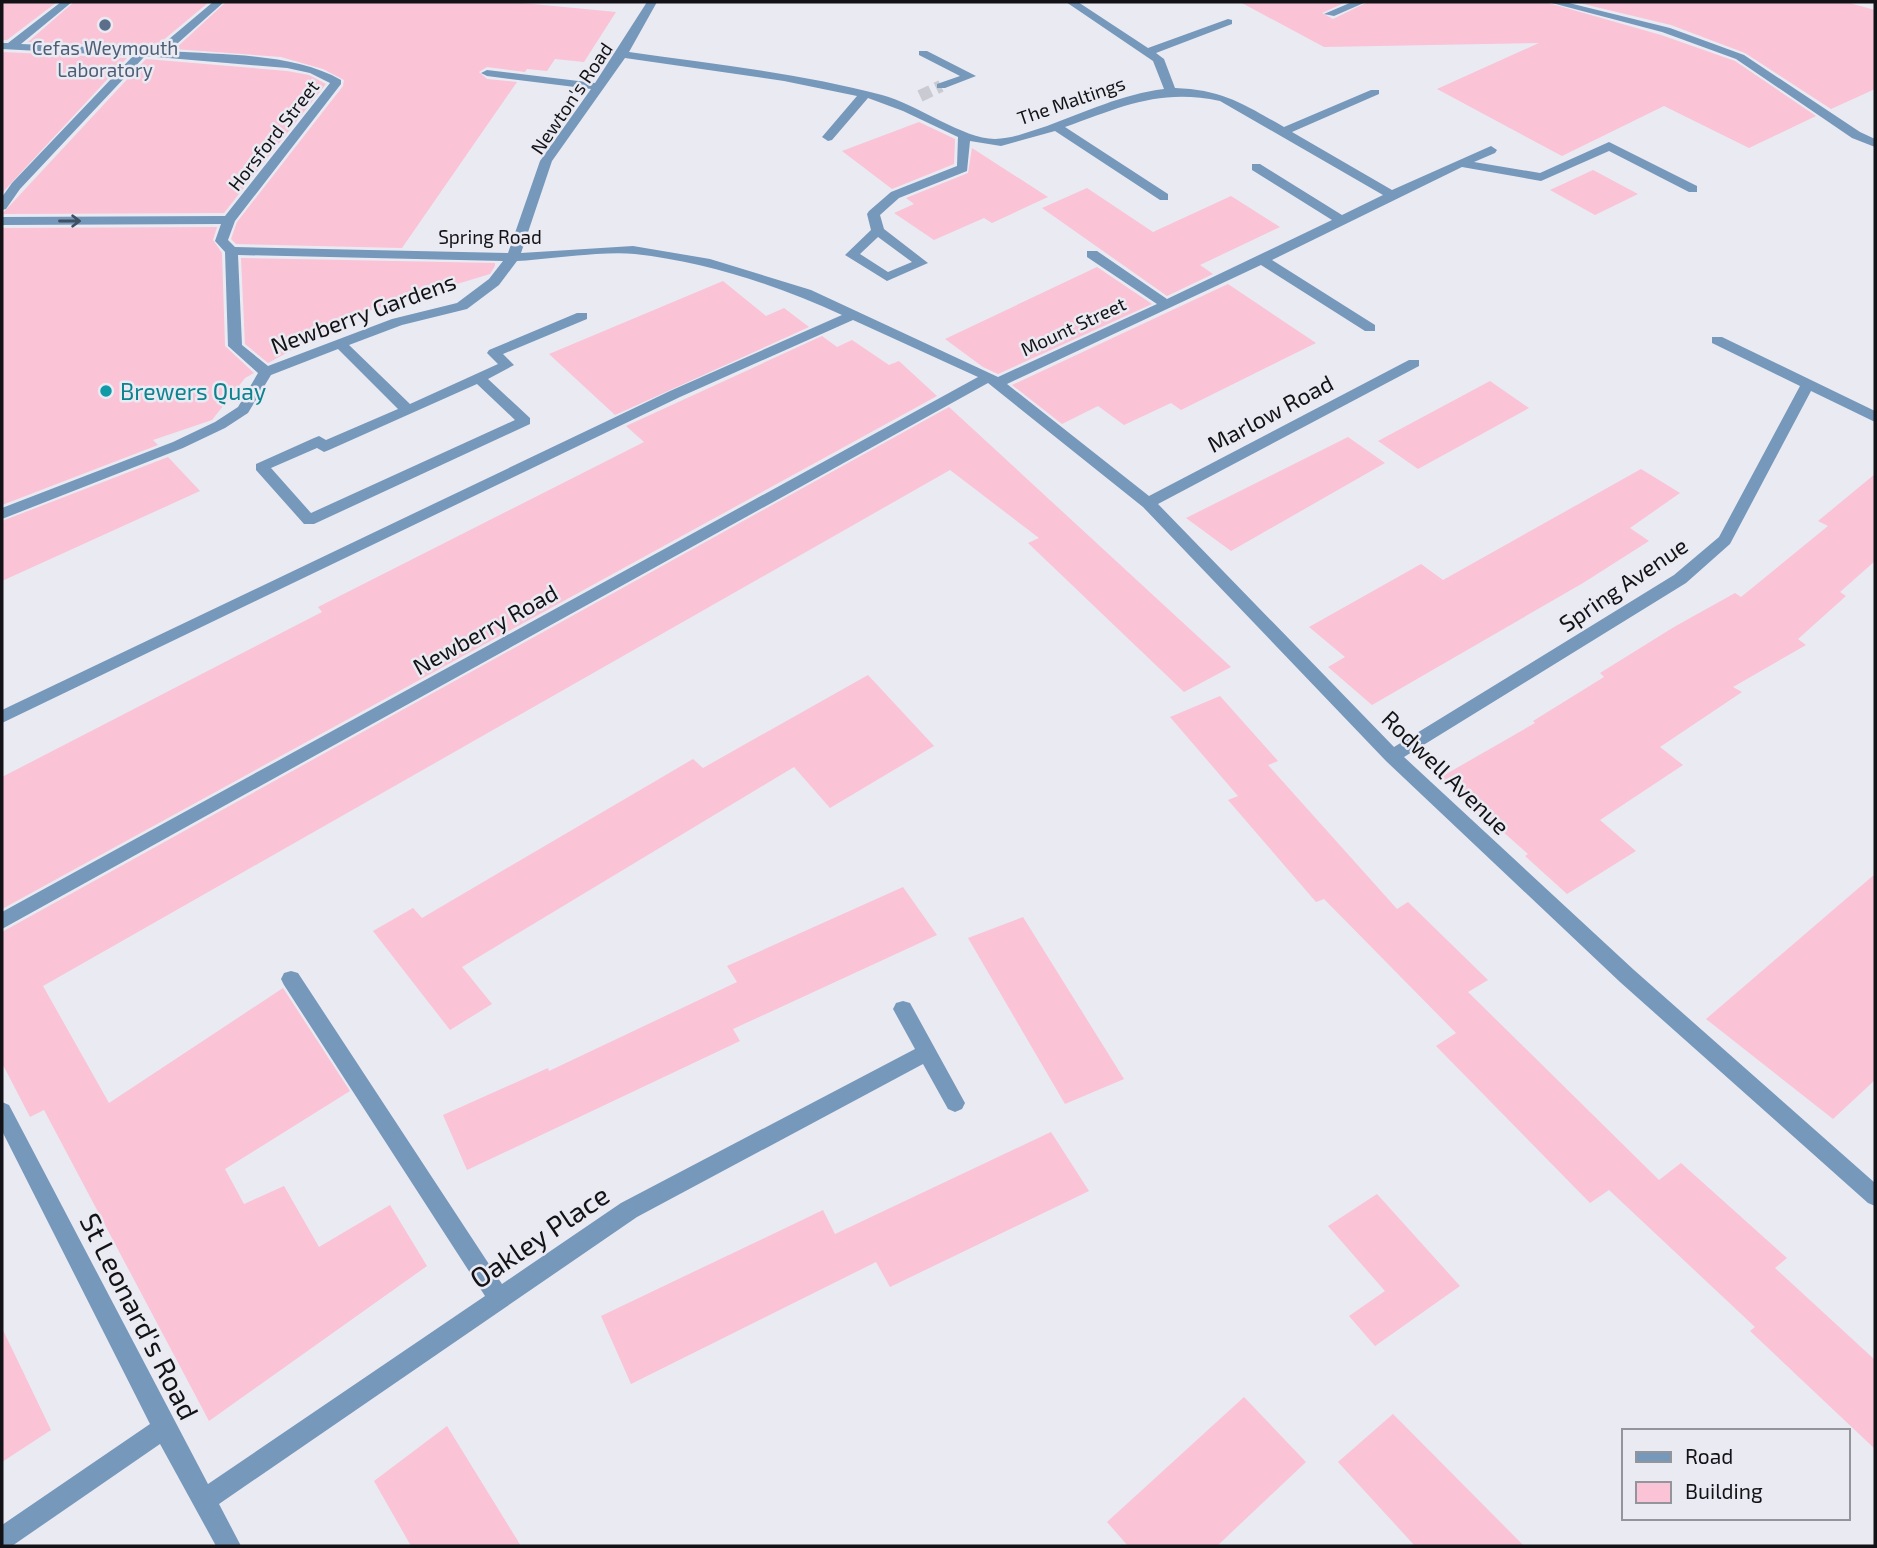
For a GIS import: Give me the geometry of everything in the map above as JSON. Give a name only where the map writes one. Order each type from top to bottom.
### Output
[{"type":"street","points":[[6,46],[67,2]]},
{"type":"street","points":[[6,46],[160,53],[219,2]]},
{"type":"street","name":"Newton's Road","points":[[513,257],[546,161],[622,54],[652,2]]},
{"type":"street","points":[[1071,2],[1158,59],[1170,90]]},
{"type":"street","points":[[1330,14],[1361,2]]},
{"type":"street","points":[[1553,2],[1667,30],[1740,57],[1856,135],[1875,143]]},
{"type":"street","points":[[1147,52],[1228,22]]},
{"type":"street","points":[[2,206],[16,186],[143,52]]},
{"type":"street","name":"Horsford Street","points":[[160,53],[276,65],[324,73],[337,82],[229,220]]},
{"type":"street","points":[[923,53],[970,76],[941,86]]},
{"type":"street","name":"The Maltings","points":[[622,54],[834,85],[905,105],[988,142],[1020,139],[1127,98],[1170,90],[1203,92],[1224,98],[1392,195]]},
{"type":"street","points":[[487,73],[599,87]]},
{"type":"street","points":[[1283,132],[1375,92]]},
{"type":"street","points":[[828,137],[865,94]]},
{"type":"street","points":[[905,105],[920,96]]},
{"type":"street","points":[[1057,127],[1164,197]]},
{"type":"street","points":[[878,231],[852,255],[887,277],[921,263],[878,231],[873,214],[895,195],[963,168],[964,133]]},
{"type":"street","points":[[1461,163],[1541,177],[1609,146],[1693,189]]},
{"type":"street","points":[[1092,254],[1166,304],[1492,150]]},
{"type":"street","points":[[1256,167],[1341,220]]},
{"type":"street","points":[[2,221],[229,220],[221,241],[231,251],[235,346],[266,372]]},
{"type":"street","name":"Spring Road","points":[[231,251],[513,257],[633,250],[693,260],[806,293],[993,380]]},
{"type":"street","name":"Newberry Gardens","points":[[2,514],[178,445],[220,425],[243,410],[266,372],[397,322],[462,306],[494,282],[513,257]]},
{"type":"street","points":[[1262,260],[1370,328]]},
{"type":"street","name":"Mount Street","points":[[993,380],[1166,304]]},
{"type":"street","points":[[2,718],[676,394],[852,315]]},
{"type":"street","points":[[479,378],[525,421],[309,520],[261,467],[319,441],[324,447],[507,365],[494,353],[582,316]]},
{"type":"street","points":[[1717,340],[1875,417]]},
{"type":"street","points":[[341,345],[408,410]]},
{"type":"street","name":"Marlow Road","points":[[1148,503],[1414,363]]},
{"type":"street","name":"Rodwell Avenue","points":[[993,380],[1148,503],[1392,756],[1627,976],[1874,1193]]},
{"type":"street","name":"Newberry Road","points":[[2,921],[993,380]]},
{"type":"street","name":"Spring Avenue","points":[[1392,756],[1680,579],[1725,540],[1808,384]]},
{"type":"street","points":[[291,979],[499,1299]]},
{"type":"street","points":[[903,1009],[955,1103]]},
{"type":"street","name":"Oakley Place","points":[[203,1501],[629,1210],[928,1052]]},
{"type":"street","name":"St Leonard's Road","points":[[2,1111],[164,1428],[229,1546]]},
{"type":"street","points":[[2,1539],[164,1428]]},
{"type":"building","points":[[2,2],[57,2],[7,40],[2,40]]},
{"type":"building","name":"Cefas Weymouth Laboratory","points":[[74,2],[209,2],[155,47],[28,42]]},
{"type":"building","points":[[226,2],[512,2],[616,12],[584,62],[555,59],[547,71],[527,69],[525,72],[487,67],[479,72],[487,79],[517,82],[402,248],[236,244],[231,239],[237,222],[343,86],[344,80],[323,69],[281,57],[175,49]]},
{"type":"building","points":[[1240,2],[1346,2],[1322,13],[1333,19],[1368,2],[1545,2],[1661,35],[1735,61],[1816,116],[1749,148],[1664,106],[1562,156],[1437,89],[1539,43],[1324,47]]},
{"type":"building","points":[[1575,2],[1846,2],[1875,10],[1875,89],[1831,109],[1745,53],[1671,25]]},
{"type":"building","points":[[2,52],[127,58],[2,193]]},
{"type":"building","points":[[146,59],[287,71],[309,75],[326,84],[224,213],[2,214]]},
{"type":"building","points":[[919,122],[955,139],[954,164],[892,189],[842,151]]},
{"type":"building","points":[[972,148],[1048,197],[992,223],[984,218],[934,240],[894,213],[914,204],[906,198],[968,173]]},
{"type":"building","points":[[1593,170],[1638,194],[1595,215],[1550,190]]},
{"type":"building","points":[[1087,188],[1153,232],[1231,196],[1280,227],[1200,265],[1213,274],[1167,296],[1042,208]]},
{"type":"building","name":"Brewers Quay","points":[[217,227],[213,240],[222,253],[225,346],[254,373],[245,378],[212,420],[153,440],[158,445],[2,505],[2,228]]},
{"type":"building","points":[[241,258],[495,263],[495,266],[490,274],[358,314],[268,363],[245,344]]},
{"type":"building","points":[[1097,267],[1152,304],[998,374],[983,367],[945,339]]},
{"type":"building","points":[[723,281],[766,316],[784,308],[809,327],[615,415],[549,354]]},
{"type":"building","points":[[1228,284],[1316,343],[1181,410],[1171,403],[1124,425],[1098,406],[1062,424],[1012,385]]},
{"type":"building","points":[[822,336],[837,347],[852,340],[889,365],[899,361],[937,396],[2,909],[2,777],[322,612],[318,607],[644,442],[626,426]]},
{"type":"building","points":[[1490,381],[1529,408],[1418,469],[1378,441]]},
{"type":"building","points":[[949,407],[1231,667],[1184,692],[1028,543],[1039,538],[950,470],[43,986],[109,1103],[283,988],[350,1091],[225,1169],[244,1204],[284,1186],[319,1247],[390,1205],[427,1266],[209,1421],[44,1110],[30,1117],[2,1063],[2,932]]},
{"type":"building","points":[[1348,437],[1385,463],[1231,551],[1186,518]]},
{"type":"building","points":[[168,457],[200,491],[2,581],[2,521]]},
{"type":"building","points":[[1641,469],[1680,493],[1630,528],[1649,541],[1583,583],[1372,705],[1328,667],[1345,657],[1309,627],[1421,564],[1443,580]]},
{"type":"building","points":[[1875,474],[1875,561],[1840,592],[1846,596],[1798,639],[1806,645],[1733,687],[1742,692],[1660,747],[1683,765],[1600,820],[1636,851],[1567,894],[1525,856],[1528,854],[1441,777],[1535,723],[1533,721],[1604,677],[1600,673],[1674,627],[1735,593],[1741,597],[1828,526],[1818,521]]},
{"type":"building","points":[[868,675],[934,746],[830,808],[794,767],[462,967],[492,1004],[450,1030],[373,931],[413,908],[422,918],[693,759],[703,768]]},
{"type":"building","points":[[1220,696],[1278,761],[1268,765],[1397,909],[1408,902],[1488,980],[1468,992],[1659,1180],[1681,1163],[1787,1258],[1775,1268],[1875,1360],[1875,1449],[1750,1331],[1755,1327],[1609,1190],[1590,1203],[1436,1046],[1456,1033],[1324,899],[1316,902],[1228,800],[1238,796],[1170,717]]},
{"type":"building","points":[[1875,874],[1875,1080],[1833,1119],[1706,1019]]},
{"type":"building","points":[[903,887],[937,935],[733,1029],[740,1041],[467,1170],[443,1115],[548,1068],[549,1071],[737,982],[727,966]]},
{"type":"building","points":[[1023,917],[1124,1079],[1065,1104],[968,938]]},
{"type":"building","points":[[1051,1132],[1089,1191],[890,1287],[876,1262],[631,1384],[601,1316],[823,1210],[835,1234]]},
{"type":"building","points":[[1377,1194],[1460,1286],[1375,1346],[1349,1316],[1385,1291],[1328,1226]]},
{"type":"building","points":[[2,1328],[51,1430],[2,1462]]},
{"type":"building","points":[[1244,1397],[1306,1462],[1217,1546],[1128,1546],[1107,1522]]},
{"type":"building","points":[[1393,1414],[1524,1546],[1415,1546],[1338,1462]]},
{"type":"building","points":[[447,1426],[521,1546],[411,1546],[374,1481]]},
{"type":"tunnel","points":[[920,96],[941,86]]},
{"type":"place","name":"Cefas Weymouth Laboratory","points":[[105,25]]},
{"type":"place","name":"Brewers Quay","points":[[106,391]]}]
